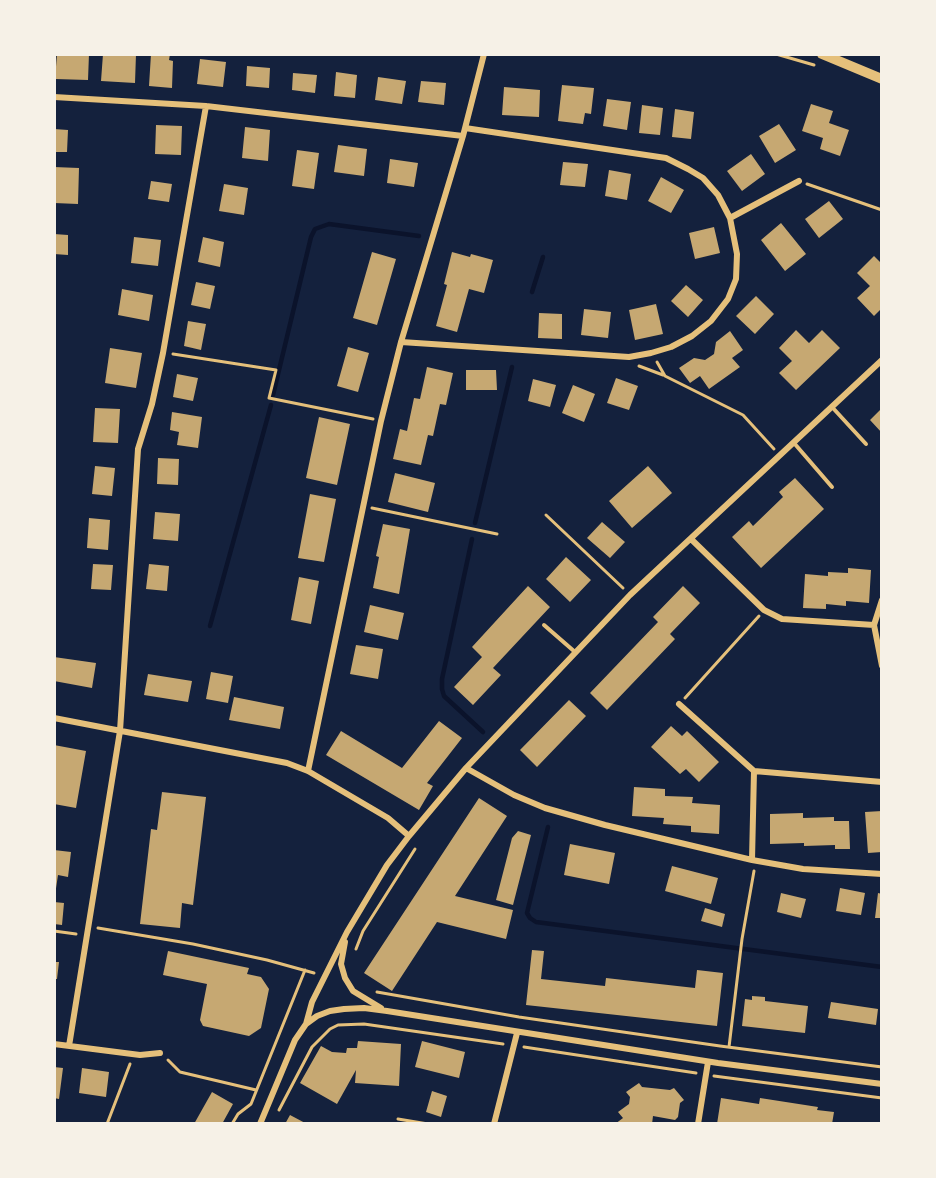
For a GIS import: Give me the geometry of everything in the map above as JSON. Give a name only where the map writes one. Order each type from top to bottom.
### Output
[{"type":"street","points":[[308,771],[381,421],[401,342],[463,136],[484,54]]},
{"type":"street","points":[[822,54],[882,79]]},
{"type":"street","points":[[54,97],[206,106],[463,136]]},
{"type":"street","points":[[69,1046],[120,730],[138,449],[152,404],[163,353],[206,106]]},
{"type":"street","points":[[401,342],[629,357],[651,353],[692,336],[711,321],[728,299],[736,279],[736,254],[730,218],[718,195],[703,178],[666,158],[465,128]]},
{"type":"street","points":[[730,218],[799,181]]},
{"type":"street","points":[[260,1124],[295,1040],[306,1024],[312,1002],[347,932],[387,865],[409,836],[466,768],[630,595],[882,360]]},
{"type":"street","points":[[691,539],[764,610],[782,619],[874,625]]},
{"type":"street","points":[[882,600],[874,625],[882,666]]},
{"type":"street","points":[[679,704],[754,771],[882,782]]},
{"type":"street","points":[[54,718],[277,761],[308,771],[388,818],[409,836]]},
{"type":"street","points":[[466,768],[514,795],[605,825],[754,860],[803,869],[882,874]]},
{"type":"street","points":[[754,771],[754,860]]},
{"type":"street","points":[[347,932],[341,964],[345,978],[353,991],[387,1011]]},
{"type":"street","points":[[306,1024],[330,1011],[364,1008],[708,1062],[882,1084]]},
{"type":"street","points":[[494,1124],[517,1033]]},
{"type":"street","points":[[54,1044],[132,1054],[160,1053]]},
{"type":"street","points":[[698,1124],[708,1062]]},
{"type":"lane","points":[[832,407],[866,444]]},
{"type":"lane","points":[[794,442],[832,487]]},
{"type":"lane","points":[[544,625],[576,652]]},
{"type":"path","points":[[799,181],[882,210]]},
{"type":"path","points":[[163,353],[276,370],[269,398],[381,421]]},
{"type":"path","points":[[651,353],[665,376],[742,415],[780,455]]},
{"type":"path","points":[[363,506],[497,534]]},
{"type":"path","points":[[546,515],[630,595]]},
{"type":"path","points":[[679,704],[764,610]]},
{"type":"path","points":[[355,951],[363,931],[418,844]]},
{"type":"path","points":[[729,1047],[754,860]]},
{"type":"path","points":[[87,926],[193,944],[305,969],[251,1104],[238,1114],[232,1124]]},
{"type":"path","points":[[54,931],[86,935]]},
{"type":"path","points":[[371,990],[519,1017],[882,1067]]},
{"type":"path","points":[[276,1116],[302,1061],[312,1047],[330,1029],[346,1022],[514,1045]]},
{"type":"path","points":[[160,1053],[180,1072],[256,1090]]},
{"type":"path","points":[[107,1124],[129,1068],[132,1054]]},
{"type":"path","points":[[398,1119],[428,1124]]},
{"type":"building","points":[[57,54],[89,54],[88,80],[55,79]]},
{"type":"building","points":[[103,54],[136,54],[135,83],[101,81]]},
{"type":"building","points":[[151,54],[170,54],[169,60],[173,61],[172,88],[149,86]]},
{"type":"building","points":[[200,59],[226,62],[223,87],[197,84]]},
{"type":"building","points":[[247,66],[270,68],[269,88],[246,86]]},
{"type":"building","points":[[336,72],[357,75],[355,98],[334,96]]},
{"type":"building","points":[[293,73],[317,75],[315,93],[292,90]]},
{"type":"building","points":[[378,77],[406,81],[402,104],[375,100]]},
{"type":"building","points":[[421,81],[446,83],[444,105],[418,102]]},
{"type":"building","points":[[562,85],[594,88],[591,114],[585,113],[583,124],[558,121]]},
{"type":"building","points":[[504,87],[540,90],[539,117],[502,115]]},
{"type":"building","points":[[607,99],[631,102],[627,130],[603,126]]},
{"type":"building","points":[[811,104],[833,111],[829,123],[849,130],[840,156],[820,149],[823,138],[802,131]]},
{"type":"building","points":[[642,105],[663,108],[660,135],[639,133]]},
{"type":"building","points":[[675,109],[694,112],[691,139],[672,137]]},
{"type":"building","points":[[779,124],[796,150],[775,163],[759,136]]},
{"type":"building","points":[[156,125],[182,126],[181,155],[155,154]]},
{"type":"building","points":[[245,127],[270,130],[268,161],[242,158]]},
{"type":"building","points":[[54,129],[68,130],[67,152],[54,152]]},
{"type":"building","points":[[338,145],[367,149],[364,176],[334,172]]},
{"type":"building","points":[[297,150],[319,153],[314,189],[292,186]]},
{"type":"building","points":[[751,154],[765,174],[742,191],[727,171]]},
{"type":"building","points":[[390,159],[418,163],[414,187],[387,183]]},
{"type":"building","points":[[563,162],[588,164],[585,187],[560,185]]},
{"type":"building","points":[[54,167],[79,168],[78,204],[54,203]]},
{"type":"building","points":[[609,170],[631,174],[627,200],[605,196]]},
{"type":"building","points":[[661,177],[684,190],[671,213],[648,201]]},
{"type":"building","points":[[151,181],[172,184],[169,202],[148,199]]},
{"type":"building","points":[[224,184],[248,188],[244,215],[219,211]]},
{"type":"building","points":[[829,201],[843,219],[819,238],[805,219]]},
{"type":"building","points":[[781,223],[806,254],[785,271],[761,240]]},
{"type":"building","points":[[714,227],[720,253],[695,259],[689,233]]},
{"type":"building","points":[[54,234],[68,235],[68,255],[54,254]]},
{"type":"building","points":[[134,237],[161,240],[158,266],[131,263]]},
{"type":"building","points":[[203,237],[224,242],[220,267],[198,262]]},
{"type":"building","points":[[372,252],[396,259],[377,325],[353,318]]},
{"type":"building","points":[[452,252],[493,260],[484,293],[469,289],[457,332],[436,326],[447,285],[444,284]]},
{"type":"building","points":[[874,256],[882,264],[882,308],[874,316],[857,298],[870,286],[857,273]]},
{"type":"building","points":[[196,282],[215,286],[210,309],[191,305]]},
{"type":"building","points":[[686,285],[703,300],[688,317],[671,301]]},
{"type":"building","points":[[122,289],[153,295],[149,321],[118,315]]},
{"type":"building","points":[[756,296],[774,314],[755,334],[736,316]]},
{"type":"building","points":[[656,304],[663,334],[635,340],[629,310]]},
{"type":"building","points":[[584,309],[611,312],[608,338],[581,335]]},
{"type":"building","points":[[539,313],[562,314],[562,339],[538,338]]},
{"type":"building","points":[[188,321],[206,324],[201,350],[184,346]]},
{"type":"building","points":[[796,330],[809,343],[822,330],[840,348],[796,390],[779,373],[792,361],[779,348]]},
{"type":"building","points":[[730,331],[743,350],[732,358],[740,367],[709,389],[700,376],[690,383],[679,368],[694,358],[705,360],[714,354],[716,342]]},
{"type":"building","points":[[348,347],[369,353],[358,392],[337,386]]},
{"type":"building","points":[[110,348],[142,353],[136,388],[105,383]]},
{"type":"building","points":[[427,367],[453,373],[446,405],[440,404],[433,436],[428,435],[421,465],[393,459],[400,429],[407,431],[414,398],[420,399]]},
{"type":"building","points":[[466,370],[496,370],[497,390],[466,390]]},
{"type":"building","points":[[177,374],[198,378],[193,401],[173,397]]},
{"type":"building","points":[[616,378],[638,386],[629,410],[607,403]]},
{"type":"building","points":[[533,379],[556,385],[550,407],[528,401]]},
{"type":"building","points":[[573,385],[595,394],[584,422],[562,413]]},
{"type":"building","points":[[95,408],[120,409],[118,443],[93,442]]},
{"type":"building","points":[[882,408],[882,433],[870,420]]},
{"type":"building","points":[[172,412],[202,417],[198,448],[177,445],[179,432],[170,430]]},
{"type":"building","points":[[319,417],[350,424],[337,485],[306,478]]},
{"type":"building","points":[[158,458],[179,459],[178,485],[157,484]]},
{"type":"building","points":[[95,466],[115,468],[112,496],[92,494]]},
{"type":"building","points":[[648,466],[672,493],[632,528],[609,501]]},
{"type":"building","points":[[395,473],[435,483],[428,512],[388,502]]},
{"type":"building","points":[[795,478],[824,509],[761,568],[732,537],[749,521],[753,526],[783,497],[779,492]]},
{"type":"building","points":[[310,494],[336,499],[324,562],[298,558]]},
{"type":"building","points":[[155,512],[180,514],[178,541],[153,539]]},
{"type":"building","points":[[89,518],[110,520],[108,550],[87,548]]},
{"type":"building","points":[[602,522],[625,542],[610,558],[587,538]]},
{"type":"building","points":[[383,524],[410,529],[399,594],[373,588],[379,557],[376,556]]},
{"type":"building","points":[[566,557],[591,580],[570,602],[546,579]]},
{"type":"building","points":[[93,564],[113,565],[111,590],[91,589]]},
{"type":"building","points":[[149,564],[169,566],[167,591],[146,589]]},
{"type":"building","points":[[848,568],[871,570],[869,603],[846,601],[846,606],[826,604],[826,609],[803,608],[805,574],[828,576],[828,572],[848,573]]},
{"type":"building","points":[[299,577],[319,581],[311,624],[291,620]]},
{"type":"building","points":[[528,586],[550,607],[493,668],[501,675],[473,705],[454,687],[482,657],[472,647]]},
{"type":"building","points":[[683,586],[700,603],[670,634],[675,639],[607,710],[590,693],[658,622],[653,617]]},
{"type":"building","points":[[370,605],[404,613],[398,640],[364,632]]},
{"type":"building","points":[[356,645],[383,649],[378,679],[350,674]]},
{"type":"building","points":[[54,657],[96,663],[92,688],[54,681]]},
{"type":"building","points":[[211,672],[233,676],[228,703],[206,699]]},
{"type":"building","points":[[148,674],[192,681],[188,702],[144,695]]},
{"type":"building","points":[[234,697],[284,707],[280,729],[229,720]]},
{"type":"building","points":[[569,700],[586,716],[537,767],[520,750]]},
{"type":"building","points":[[439,721],[462,738],[427,783],[433,786],[419,810],[326,755],[341,731],[402,768]]},
{"type":"building","points":[[671,726],[682,736],[687,731],[719,762],[699,782],[686,769],[680,774],[651,747]]},
{"type":"building","points":[[54,745],[86,751],[76,808],[54,804]]},
{"type":"building","points":[[634,787],[665,789],[665,796],[693,797],[692,803],[720,805],[719,834],[691,832],[691,826],[663,824],[664,818],[632,816]]},
{"type":"building","points":[[162,792],[206,797],[193,905],[182,903],[180,928],[140,924],[151,829],[157,830]]},
{"type":"building","points":[[479,798],[507,816],[455,896],[513,910],[506,939],[437,922],[392,991],[364,973]]},
{"type":"building","points":[[882,811],[882,852],[868,853],[865,812]]},
{"type":"building","points":[[803,813],[803,818],[834,817],[834,821],[849,821],[850,849],[835,849],[835,845],[804,846],[804,843],[770,844],[770,814]]},
{"type":"building","points":[[518,831],[531,835],[513,905],[496,900],[512,838]]},
{"type":"building","points":[[570,844],[615,853],[609,884],[564,875]]},
{"type":"building","points":[[54,850],[71,852],[68,877],[58,875],[55,895]]},
{"type":"building","points":[[672,866],[718,878],[711,904],[665,891]]},
{"type":"building","points":[[840,888],[865,893],[861,915],[836,911]]},
{"type":"building","points":[[781,893],[806,899],[801,918],[777,912]]},
{"type":"building","points":[[878,893],[882,894],[882,918],[875,918]]},
{"type":"building","points":[[54,902],[64,903],[62,925],[54,924]]},
{"type":"building","points":[[705,908],[725,914],[722,927],[701,921]]},
{"type":"building","points":[[532,950],[544,951],[541,979],[605,986],[606,978],[695,988],[697,970],[723,973],[717,1026],[526,1005]]},
{"type":"building","points":[[168,951],[249,968],[247,974],[261,977],[269,989],[261,1028],[249,1036],[203,1026],[200,1020],[207,984],[163,975]]},
{"type":"building","points":[[54,962],[59,962],[57,979],[54,979]]},
{"type":"building","points":[[752,996],[765,997],[765,1001],[808,1006],[805,1033],[742,1026],[745,999],[752,1000]]},
{"type":"building","points":[[831,1002],[878,1009],[876,1025],[828,1018]]},
{"type":"building","points":[[358,1041],[401,1044],[399,1086],[355,1083],[356,1070],[337,1104],[300,1083],[321,1046],[332,1052],[346,1053],[347,1048],[357,1048]]},
{"type":"building","points":[[422,1041],[465,1052],[459,1078],[415,1067]]},
{"type":"building","points":[[54,1067],[63,1068],[59,1099],[54,1098]]},
{"type":"building","points":[[82,1068],[109,1072],[106,1097],[79,1093]]},
{"type":"building","points":[[639,1083],[642,1087],[670,1090],[674,1088],[684,1100],[680,1103],[678,1117],[675,1120],[653,1116],[652,1124],[615,1124],[623,1118],[618,1112],[629,1104],[630,1097],[626,1092]]},
{"type":"building","points":[[432,1091],[447,1096],[441,1117],[426,1112]]},
{"type":"building","points":[[212,1092],[233,1104],[222,1124],[194,1124]]},
{"type":"building","points":[[721,1098],[759,1104],[760,1098],[818,1107],[817,1110],[834,1112],[832,1124],[717,1124]]},
{"type":"building","points":[[290,1115],[307,1124],[285,1124]]},
{"type":"waterway","points":[[273,395],[311,237],[315,229],[329,224],[419,236]]},
{"type":"waterway","points":[[532,292],[543,257]]},
{"type":"waterway","points":[[475,523],[512,367]]},
{"type":"waterway","points":[[210,626],[271,405]]},
{"type":"waterway","points":[[472,539],[442,679],[442,689],[444,696],[483,732]]},
{"type":"waterway","points":[[548,827],[527,913],[536,922],[882,967]]}]
